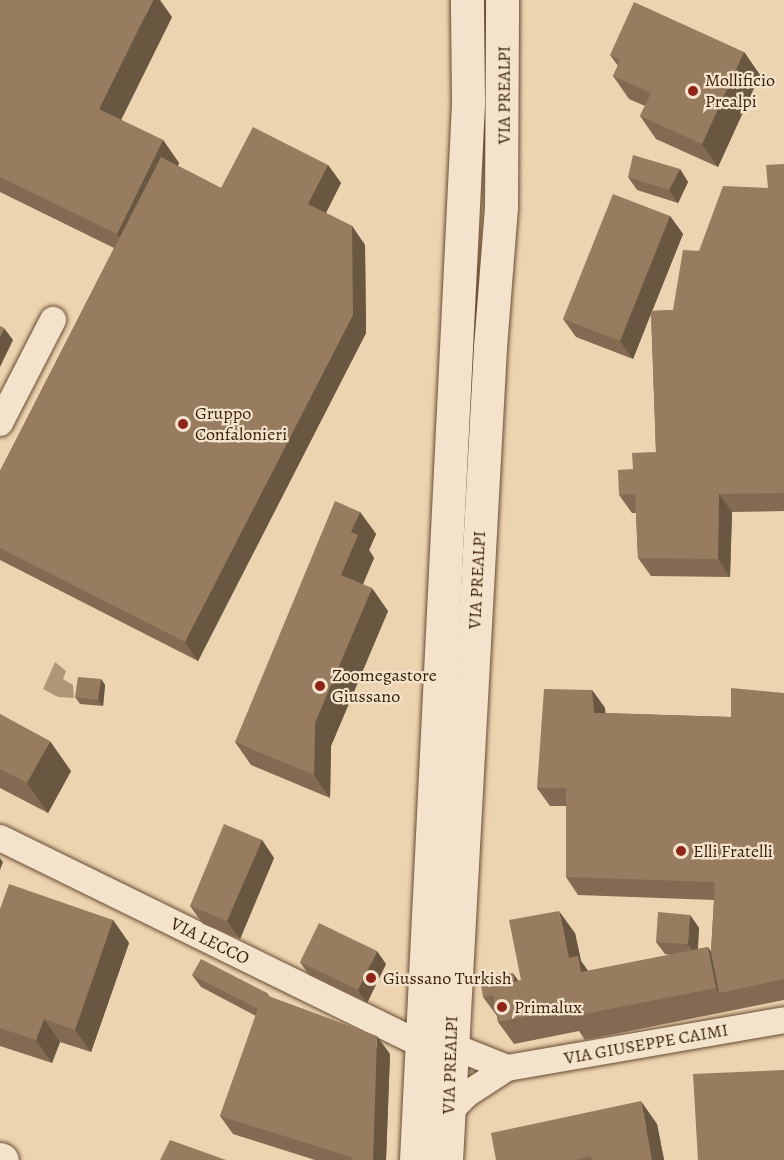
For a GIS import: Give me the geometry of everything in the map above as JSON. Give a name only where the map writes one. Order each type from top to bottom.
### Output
[{"type":"main road","name":"VIA PREALPI","points":[[446,1160],[447,1114],[435,1045],[468,103],[467,0]]},
{"type":"main road","name":"VIA PREALPI","points":[[417,1160],[435,1045],[501,208],[502,0]]},
{"type":"street","points":[[0,423],[52,320]]},
{"type":"street","name":"VIA LECCO","points":[[0,838],[435,1045],[507,1068]]},
{"type":"street","name":"VIA GIUSEPPE CAIMI","points":[[507,1068],[784,1020]]},
{"type":"street","points":[[447,1114],[484,1081],[507,1068]]},
{"type":"shaded area","points":[[55,662],[66,671],[63,679],[73,685],[74,698],[58,697],[43,689]]},
{"type":"building","points":[[0,0],[153,0],[99,109],[163,140],[117,234],[0,177]]},
{"type":"building","name":"Mollificio Prealpi","points":[[634,2],[744,52],[702,144],[640,116],[651,93],[613,76],[620,60],[610,55]]},
{"type":"building","name":"Gruppo Confalonieri","points":[[253,127],[328,165],[308,204],[352,226],[353,315],[185,642],[0,548],[0,471],[161,157],[221,188]]},
{"type":"building","points":[[633,155],[680,169],[669,190],[628,177]]},
{"type":"building","points":[[784,164],[784,493],[719,494],[718,559],[638,558],[635,494],[619,495],[618,470],[633,469],[632,453],[656,452],[651,311],[673,310],[683,250],[699,251],[723,186],[768,188],[766,165]]},
{"type":"building","points":[[613,194],[670,216],[620,341],[563,319]]},
{"type":"building","points":[[335,501],[360,512],[351,532],[358,535],[341,575],[372,588],[315,723],[314,775],[235,742]]},
{"type":"building","points":[[78,677],[101,679],[98,700],[75,697]]},
{"type":"building","name":"Elli Fratelli","points":[[731,688],[784,693],[784,979],[719,993],[711,952],[715,882],[566,877],[566,788],[537,788],[544,689],[592,690],[594,713],[731,717]]},
{"type":"building","points":[[0,714],[50,741],[27,783],[0,769]]},
{"type":"building","points":[[224,824],[262,840],[227,921],[190,906]]},
{"type":"building","points":[[9,884],[113,920],[75,1030],[44,1019],[36,1040],[0,1028],[0,909]]},
{"type":"building","points":[[559,911],[569,958],[578,956],[581,972],[708,947],[716,988],[569,1017],[568,1008],[498,1022],[493,995],[483,997],[480,979],[513,973],[514,982],[521,980],[509,920]]},
{"type":"building","points":[[658,912],[690,915],[688,944],[656,942]]},
{"type":"building","points":[[319,923],[377,951],[358,990],[300,962]]},
{"type":"building","points":[[201,959],[267,993],[263,994],[258,1009],[192,975]]},
{"type":"building","points":[[263,994],[377,1036],[373,1160],[351,1160],[354,1158],[220,1116]]},
{"type":"building","points":[[784,1070],[784,1160],[698,1160],[693,1074]]},
{"type":"building","points":[[641,1101],[652,1160],[592,1160],[591,1156],[575,1160],[496,1160],[491,1133]]},
{"type":"building","points":[[170,1140],[226,1160],[160,1160]]},
{"type":"place","name":"Mollificio Prealpi","points":[[693,91]]},
{"type":"place","name":"Gruppo Confalonieri","points":[[183,424]]},
{"type":"place","name":"Zoomegastore Giussano","points":[[320,686]]},
{"type":"place","name":"Elli Fratelli","points":[[681,851]]},
{"type":"place","name":"Giussano Turkish","points":[[371,978]]},
{"type":"place","name":"Primalux","points":[[502,1007]]}]
